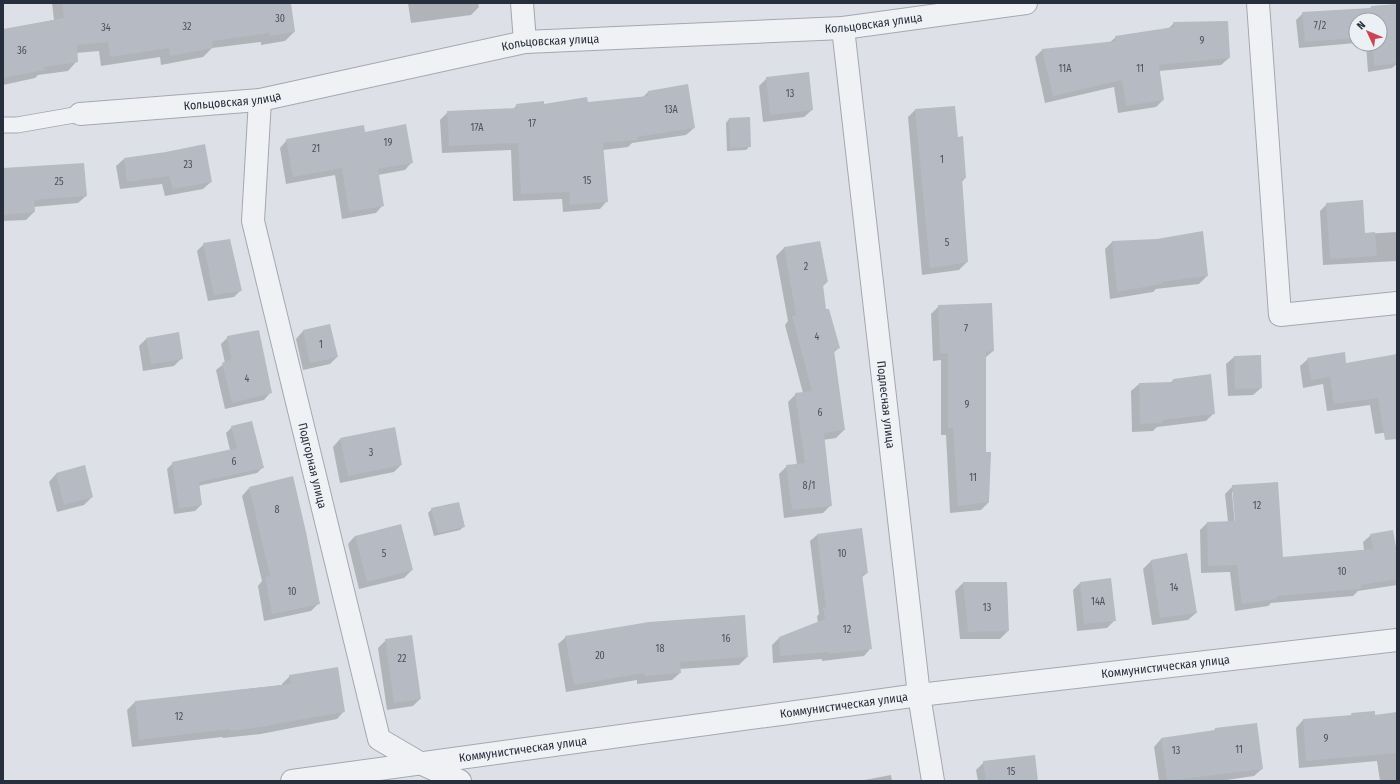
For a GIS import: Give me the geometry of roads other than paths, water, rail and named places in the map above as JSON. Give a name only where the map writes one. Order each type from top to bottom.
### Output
[{"type":"street","points":[[522,3],[525,42]]},
{"type":"street","name":"Кольцовская улица","points":[[80,114],[260,100],[525,42],[843,28],[1026,3]]},
{"type":"street","points":[[1258,3],[1280,315],[1397,303]]},
{"type":"street","name":"Подлесная улица","points":[[843,28],[918,696],[933,781]]},
{"type":"street","name":"Подгорная улица","points":[[260,100],[253,221],[379,739],[420,763],[460,781]]},
{"type":"street","name":"Коммунистическая улица","points":[[292,781],[918,696],[1397,640]]},
{"type":"lane","points":[[3,125],[17,125],[80,114]]}]
